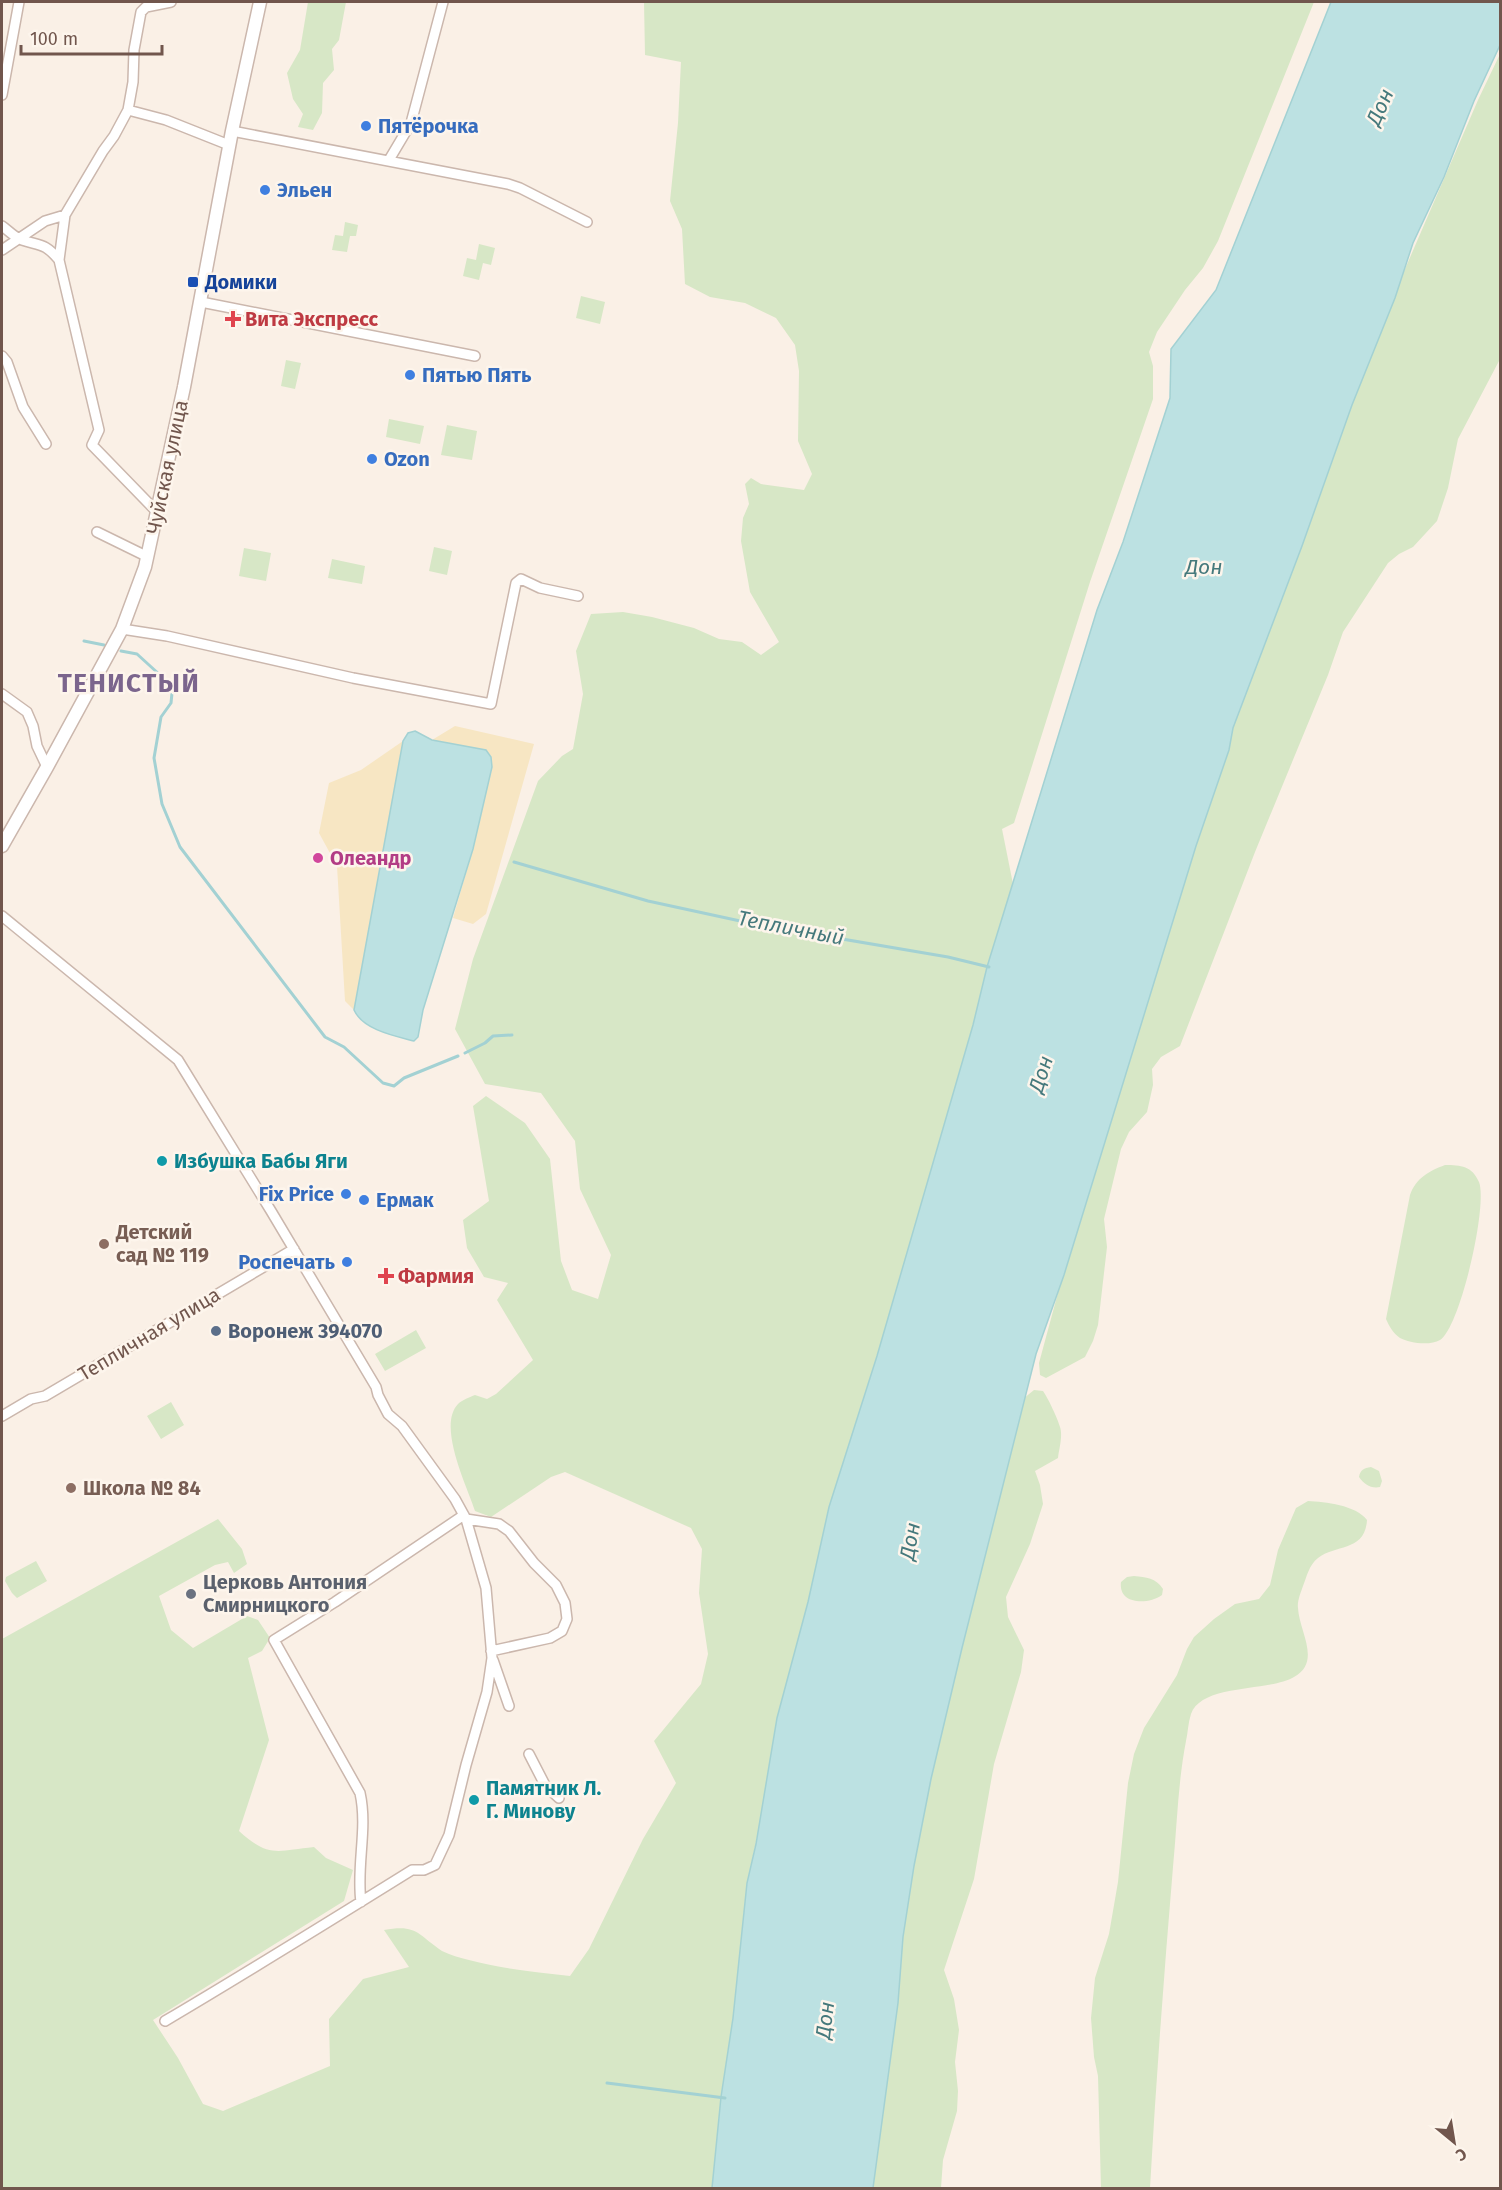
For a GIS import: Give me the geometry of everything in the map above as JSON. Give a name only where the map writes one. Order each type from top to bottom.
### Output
[{"type":"street","points":[[2,95],[19,2]]},
{"type":"street","points":[[58,260],[66,215],[128,110],[133,82],[134,50],[141,12],[146,7],[171,2]]},
{"type":"street","name":"Чуйская улица","points":[[122,629],[148,557],[158,513],[201,302],[232,131],[260,2]]},
{"type":"street","points":[[389,160],[411,123],[443,2]]},
{"type":"street","points":[[128,110],[166,120],[230,145]]},
{"type":"street","points":[[232,131],[514,186],[587,222]]},
{"type":"street","points":[[2,250],[45,221],[66,215]]},
{"type":"street","points":[[2,226],[19,239],[40,243],[50,249],[58,260],[99,430],[92,445],[158,513]]},
{"type":"street","points":[[201,302],[475,356]]},
{"type":"street","points":[[2,356],[7,363],[23,407],[46,444]]},
{"type":"street","points":[[97,532],[148,557]]},
{"type":"street","points":[[2,846],[122,629],[167,636],[353,678],[491,704],[516,582],[521,579],[526,580],[540,588],[578,596]]},
{"type":"street","points":[[2,694],[27,712],[33,726],[37,746],[47,767]]},
{"type":"street","points":[[2,916],[178,1060],[376,1387],[388,1414],[402,1426],[455,1499],[465,1517],[486,1588],[492,1654],[487,1692],[449,1835],[435,1865],[424,1870],[412,1870],[165,2021]]},
{"type":"street","name":"Тепличная улица","points":[[2,1416],[31,1399],[45,1395],[294,1249]]},
{"type":"street","points":[[361,1902],[359,1886],[364,1811],[360,1793],[274,1640],[465,1517],[499,1524],[509,1531],[534,1563],[556,1585],[565,1603],[567,1619],[562,1631],[550,1638],[492,1654]]},
{"type":"street","points":[[492,1654],[509,1706]]},
{"type":"street","points":[[529,1754],[545,1785],[559,1798]]},
{"type":"green space","points":[[308,2],[346,2],[339,40],[332,49],[334,70],[323,83],[322,113],[313,130],[298,127],[303,114],[293,99],[287,73],[300,50]]},
{"type":"green space","points":[[644,2],[1314,2],[1218,241],[1203,268],[1157,332],[1149,352],[1153,366],[1153,399],[1090,582],[1014,823],[1002,829],[1013,884],[987,967],[973,1025],[877,1356],[829,1507],[747,1883],[712,2188],[2,2188],[2,1639],[218,1519],[242,1549],[247,1564],[234,1573],[228,1562],[215,1565],[159,1596],[171,1630],[193,1648],[247,1616],[258,1620],[270,1638],[262,1651],[248,1658],[269,1740],[239,1831],[249,1840],[274,1851],[314,1847],[326,1858],[353,1870],[344,1901],[153,2020],[178,2058],[203,2104],[223,2111],[330,2066],[329,2019],[363,1979],[409,1967],[384,1930],[403,1928],[416,1932],[442,1951],[481,1963],[570,1976],[589,1949],[643,1839],[676,1783],[654,1741],[701,1684],[708,1654],[699,1593],[702,1549],[691,1528],[565,1472],[551,1477],[491,1517],[475,1511],[456,1456],[451,1426],[452,1414],[458,1404],[475,1395],[487,1399],[496,1394],[533,1360],[497,1300],[508,1283],[484,1277],[467,1248],[463,1220],[489,1201],[473,1106],[486,1096],[525,1123],[550,1159],[561,1261],[572,1290],[598,1299],[611,1255],[580,1189],[575,1141],[541,1093],[485,1084],[455,1029],[473,959],[538,781],[562,756],[573,749],[583,694],[576,651],[591,614],[623,612],[694,628],[719,639],[742,642],[761,655],[779,642],[750,592],[741,541],[743,518],[749,504],[745,484],[751,478],[761,484],[804,490],[812,474],[798,441],[799,371],[795,345],[776,318],[745,303],[710,297],[685,284],[682,229],[670,201],[678,123],[681,62],[645,55]]},
{"type":"green space","points":[[1500,54],[1499,361],[1458,439],[1448,488],[1437,521],[1413,547],[1388,563],[1343,632],[1180,1046],[1161,1057],[1152,1069],[1153,1085],[1147,1112],[1129,1132],[1121,1149],[1104,1219],[1107,1247],[1098,1325],[1093,1341],[1085,1357],[1046,1378],[1040,1375],[1039,1363],[1095,1156],[1237,707],[1367,357]]},
{"type":"green space","points":[[345,222],[358,225],[356,236],[350,236],[347,252],[332,250],[335,235],[343,236]]},
{"type":"green space","points":[[479,244],[495,248],[491,265],[483,263],[479,280],[463,276],[467,258],[476,260]]},
{"type":"green space","points":[[581,296],[605,302],[600,324],[576,318]]},
{"type":"green space","points":[[286,360],[301,363],[295,389],[281,386]]},
{"type":"green space","points":[[389,419],[424,426],[420,444],[386,437]]},
{"type":"green space","points":[[447,425],[477,431],[472,460],[441,455]]},
{"type":"green space","points":[[434,547],[452,551],[447,575],[429,571]]},
{"type":"green space","points":[[244,548],[271,553],[266,581],[239,576]]},
{"type":"green space","points":[[332,559],[365,566],[362,584],[328,578]]},
{"type":"green space","points":[[1445,1165],[1456,1165],[1473,1173],[1479,1182],[1481,1195],[1476,1239],[1464,1291],[1448,1331],[1440,1340],[1425,1343],[1404,1340],[1392,1329],[1386,1319],[1410,1195],[1424,1176]]},
{"type":"green space","points":[[416,1330],[426,1348],[385,1371],[375,1354]]},
{"type":"green space","points":[[1034,1390],[1043,1391],[1047,1398],[1059,1423],[1061,1438],[1058,1458],[1035,1471],[1043,1504],[1030,1544],[1006,1597],[1008,1617],[1024,1650],[1021,1672],[994,1764],[974,1879],[944,1970],[954,1999],[959,2030],[955,2062],[958,2091],[957,2111],[943,2160],[941,2188],[870,2188],[892,1996],[930,1759],[1023,1399]]},
{"type":"green space","points":[[171,1402],[184,1425],[161,1439],[147,1416]]},
{"type":"green space","points":[[1371,1467],[1379,1471],[1382,1481],[1380,1487],[1368,1485],[1359,1477],[1363,1470]]},
{"type":"green space","points":[[1308,1501],[1340,1505],[1356,1511],[1367,1520],[1365,1530],[1361,1537],[1349,1546],[1325,1554],[1312,1564],[1298,1605],[1308,1655],[1307,1663],[1302,1671],[1283,1682],[1208,1697],[1198,1704],[1191,1714],[1183,1756],[1178,1804],[1150,2188],[1101,2188],[1098,2076],[1091,2018],[1095,1978],[1109,1934],[1118,1882],[1128,1783],[1134,1754],[1144,1728],[1177,1675],[1194,1637],[1235,1604],[1259,1599],[1270,1585],[1278,1550],[1296,1508]]},
{"type":"green space","points":[[36,1561],[47,1581],[17,1598],[5,1581],[6,1577]]},
{"type":"green space","points":[[1134,1576],[1157,1582],[1163,1589],[1162,1595],[1142,1601],[1129,1599],[1121,1590],[1121,1582],[1127,1577]]},
{"type":"sand","points":[[455,726],[534,744],[486,914],[473,924],[453,918],[473,849],[432,740]]},
{"type":"sand","points":[[403,741],[354,1010],[345,1001],[337,866],[319,833],[329,783],[361,770]]},
{"type":"water","name":"Дон","points":[[1331,2],[1500,2],[1500,45],[1474,101],[1444,177],[1413,243],[1395,298],[1352,405],[1302,546],[1233,728],[1229,750],[1196,846],[1064,1275],[1036,1354],[931,1779],[903,1937],[898,2003],[873,2188],[712,2188],[747,1883],[756,1844],[777,1718],[808,1602],[829,1507],[877,1356],[973,1025],[987,967],[1097,610],[1123,542],[1170,398],[1171,349],[1216,290]]},
{"type":"water","points":[[415,731],[432,740],[486,750],[491,757],[492,767],[473,849],[423,1010],[418,1037],[414,1041],[389,1034],[364,1023],[354,1010],[403,741],[408,733]]},
{"type":"waterway","points":[[84,641],[104,645]]},
{"type":"waterway","points":[[121,651],[137,654],[160,675]]},
{"type":"waterway","points":[[166,684],[172,693],[171,703],[161,717],[154,758],[162,804],[180,847],[325,1037],[344,1047],[383,1083],[394,1086],[404,1078],[458,1056]]},
{"type":"waterway","name":"Тепличный","points":[[514,862],[648,901],[754,924],[948,957],[989,967]]},
{"type":"waterway","points":[[465,1053],[485,1043],[493,1036],[512,1035]]},
{"type":"waterway","points":[[607,2083],[725,2098]]},
{"type":"place","name":"Пятёрочка","points":[[366,126]]},
{"type":"place","name":"Эльен","points":[[265,190]]},
{"type":"place","name":"Домики","points":[[193,282]]},
{"type":"place","name":"Вита Экспресс","points":[[233,319]]},
{"type":"place","name":"Пятью Пять","points":[[410,375]]},
{"type":"place","name":"Ozon","points":[[372,459]]},
{"type":"place","name":"Олеандр","points":[[318,858]]},
{"type":"place","name":"Избушка Бабы Яги","points":[[162,1161]]},
{"type":"place","name":"Fix Price","points":[[346,1194]]},
{"type":"place","name":"Ермак","points":[[364,1200]]},
{"type":"place","name":"Детский сад № 119","points":[[104,1244]]},
{"type":"place","name":"Роспечать","points":[[347,1262]]},
{"type":"place","name":"Фармия","points":[[386,1276]]},
{"type":"place","name":"Воронеж 394070","points":[[216,1331]]},
{"type":"place","name":"Школа № 84","points":[[71,1488]]},
{"type":"place","name":"Церковь Антония Смирницкого","points":[[191,1594]]},
{"type":"place","name":"Памятник Л. Г. Минову","points":[[474,1800]]},
{"type":"district","name":"ТЕНИСТЫЙ","points":[[129,683]]}]
